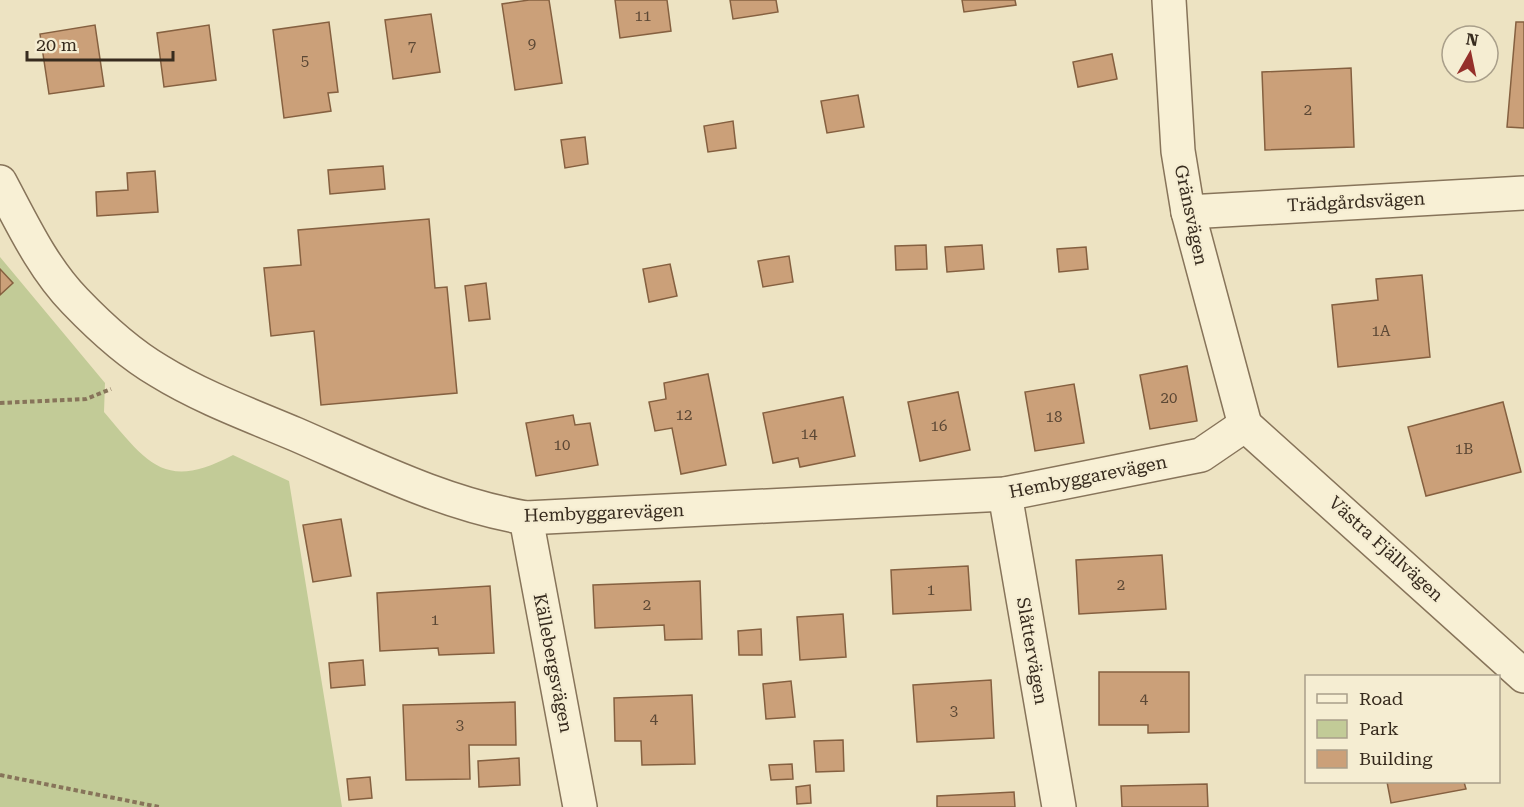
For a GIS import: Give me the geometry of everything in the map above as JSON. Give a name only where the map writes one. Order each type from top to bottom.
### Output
[{"type":"street","name":"Gränsvägen","points":[[1169,0],[1178,151],[1188,212],[1245,426]]},
{"type":"street","name":"Hembyggarevägen","points":[[0,182],[36,250],[74,300],[119,342],[159,372],[227,405],[426,491],[486,511],[526,518],[1005,494],[1201,454],[1245,426]]},
{"type":"street","name":"Trädgårdsvägen","points":[[1188,212],[1524,193]]},
{"type":"street","name":"Västra Fjällvägen","points":[[1245,426],[1524,676]]},
{"type":"street","name":"Slåttervägen","points":[[1005,494],[1059,807]]},
{"type":"street","name":"Källebergsvägen","points":[[526,518],[580,807]]},
{"type":"path","points":[[0,403],[86,399],[159,372]]},
{"type":"path","points":[[0,775],[159,807]]},
{"type":"green space","points":[[0,257],[105,383],[104,412],[146,458],[160,467],[174,471],[190,471],[210,466],[233,455],[289,481],[342,807],[0,807]]},
{"type":"building","points":[[549,0],[562,83],[515,90],[502,4]]},
{"type":"building","points":[[615,0],[667,0],[671,31],[620,38]]},
{"type":"building","points":[[730,0],[776,0],[778,12],[733,19]]},
{"type":"building","points":[[962,0],[1015,0],[1016,5],[964,12]]},
{"type":"building","points":[[431,14],[440,72],[393,79],[385,20]]},
{"type":"building","points":[[329,22],[338,92],[328,93],[331,111],[284,118],[273,30]]},
{"type":"building","points":[[1516,22],[1524,22],[1524,128],[1507,127]]},
{"type":"building","points":[[95,25],[104,86],[49,94],[40,34]]},
{"type":"building","points":[[209,25],[216,80],[164,87],[157,33]]},
{"type":"building","points":[[1112,54],[1117,79],[1078,87],[1073,62]]},
{"type":"building","points":[[1351,68],[1354,147],[1265,150],[1262,72]]},
{"type":"building","points":[[858,95],[864,127],[827,133],[821,101]]},
{"type":"building","points":[[733,121],[736,148],[708,152],[704,126]]},
{"type":"building","points":[[585,137],[588,164],[565,168],[561,140]]},
{"type":"building","points":[[383,166],[385,189],[330,194],[328,170]]},
{"type":"building","points":[[155,171],[158,212],[97,216],[96,192],[128,190],[127,173]]},
{"type":"building","points":[[429,219],[435,288],[447,287],[457,393],[321,405],[314,331],[271,336],[264,268],[301,265],[298,230]]},
{"type":"building","points":[[926,245],[927,269],[896,270],[895,246]]},
{"type":"building","points":[[982,245],[984,269],[947,272],[945,247]]},
{"type":"building","points":[[1086,247],[1088,269],[1059,272],[1057,249]]},
{"type":"building","points":[[789,256],[793,282],[763,287],[758,261]]},
{"type":"building","points":[[670,264],[677,296],[649,302],[643,269]]},
{"type":"building","points":[[0,269],[13,283],[0,295]]},
{"type":"building","points":[[1422,275],[1430,357],[1338,367],[1332,305],[1378,300],[1376,279]]},
{"type":"building","points":[[486,283],[490,319],[469,321],[465,286]]},
{"type":"building","points":[[1187,366],[1197,421],[1150,429],[1140,375]]},
{"type":"building","points":[[708,374],[726,465],[681,474],[672,428],[655,431],[649,402],[666,399],[664,383]]},
{"type":"building","points":[[1074,384],[1084,443],[1035,451],[1025,392]]},
{"type":"building","points":[[958,392],[970,450],[920,461],[908,402]]},
{"type":"building","points":[[843,397],[855,456],[800,467],[798,458],[773,463],[763,413]]},
{"type":"building","points":[[1503,402],[1521,472],[1426,496],[1408,427]]},
{"type":"building","points":[[573,415],[575,425],[590,423],[598,465],[536,476],[526,423]]},
{"type":"building","points":[[341,519],[351,576],[313,582],[303,525]]},
{"type":"building","points":[[1162,555],[1166,609],[1079,614],[1076,560]]},
{"type":"building","points":[[968,566],[971,610],[893,614],[891,570]]},
{"type":"building","points":[[700,581],[702,639],[665,640],[664,625],[595,628],[593,585]]},
{"type":"building","points":[[490,586],[494,653],[439,655],[438,648],[380,651],[377,593]]},
{"type":"building","points":[[843,614],[846,657],[800,660],[797,617]]},
{"type":"building","points":[[761,629],[762,655],[739,655],[738,631]]},
{"type":"building","points":[[363,660],[365,685],[331,688],[329,663]]},
{"type":"building","points":[[1099,672],[1189,672],[1189,732],[1148,733],[1148,725],[1099,725]]},
{"type":"building","points":[[991,680],[994,738],[917,742],[913,685]]},
{"type":"building","points":[[791,681],[795,717],[766,719],[763,684]]},
{"type":"building","points":[[692,695],[695,764],[642,765],[641,741],[615,741],[614,698]]},
{"type":"building","points":[[515,702],[516,745],[469,745],[470,779],[406,780],[403,705]]},
{"type":"building","points":[[843,740],[844,771],[816,772],[814,741]]},
{"type":"building","points":[[519,758],[520,785],[479,787],[478,761]]},
{"type":"building","points":[[792,764],[793,779],[771,780],[769,765]]},
{"type":"building","points":[[370,777],[372,798],[349,800],[347,779]]},
{"type":"building","points":[[1387,783],[1464,783],[1466,789],[1391,803]]},
{"type":"building","points":[[1207,784],[1208,807],[1122,807],[1121,786]]},
{"type":"building","points":[[810,785],[811,803],[797,804],[796,787]]},
{"type":"building","points":[[1014,792],[1015,807],[937,807],[937,796]]}]
